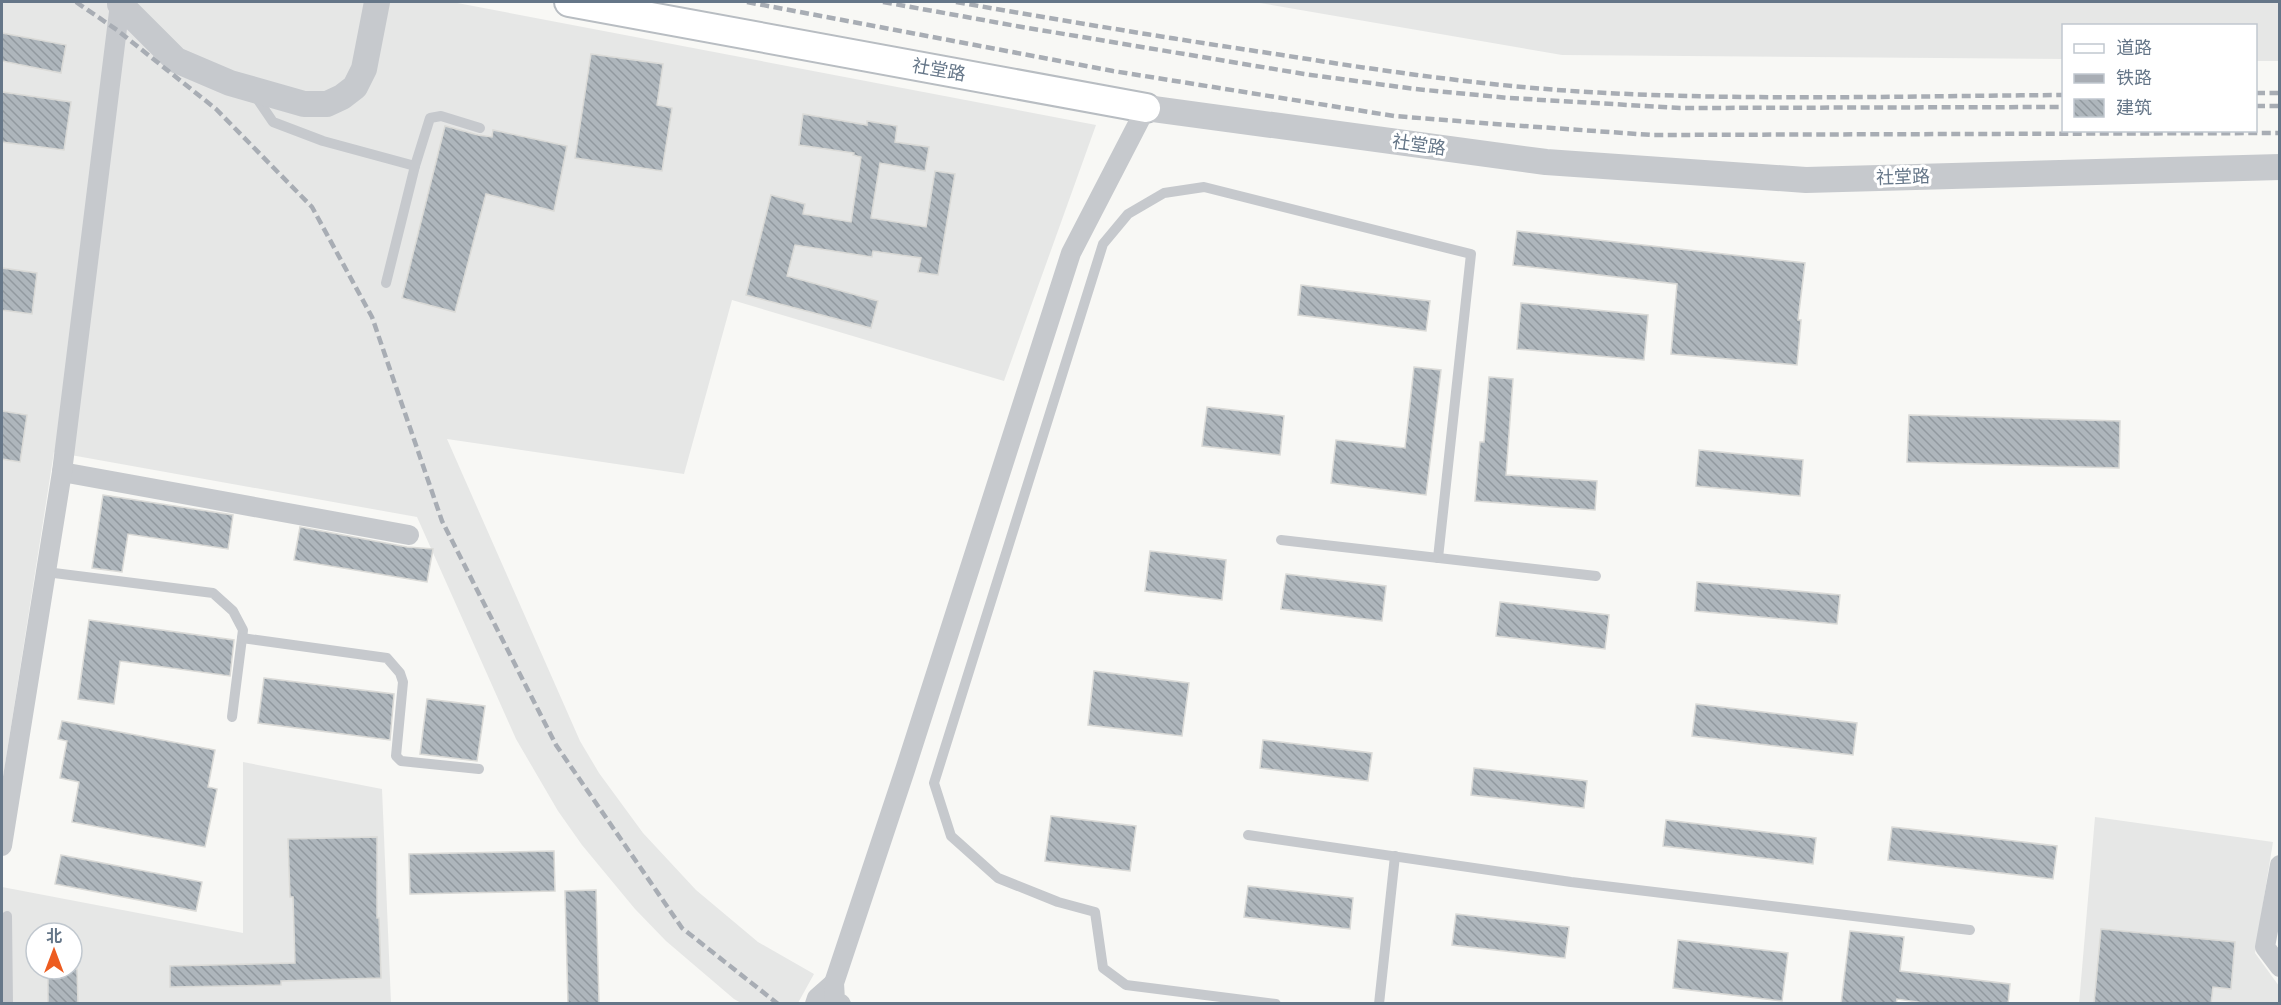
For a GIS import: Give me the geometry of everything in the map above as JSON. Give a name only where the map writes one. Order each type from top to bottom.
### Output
[{"type":"main road","name":"社堂路","points":[[569,2],[1146,108]]},
{"type":"street","points":[[120,3],[176,60],[250,89],[304,104],[327,104],[342,97],[355,87],[364,69],[377,2]]},
{"type":"street","points":[[2,846],[62,472],[120,3]]},
{"type":"street","points":[[841,1004],[835,1000],[834,983],[906,770],[1071,253],[1146,108]]},
{"type":"street","name":"社堂路","points":[[1146,108],[1546,162],[1806,180],[2280,167]]},
{"type":"street","points":[[62,472],[409,535]]},
{"type":"street","points":[[2280,865],[2265,947],[2280,967]]},
{"type":"street","points":[[815,1004],[817,998],[834,983]]},
{"type":"lane","points":[[250,89],[273,122],[323,141],[416,166]]},
{"type":"lane","points":[[386,283],[430,118],[441,116],[480,128]]},
{"type":"lane","points":[[1276,1004],[1126,985],[1103,968],[1095,912],[1058,902],[998,878],[951,836],[934,783],[1103,244],[1128,214],[1164,193],[1204,187],[1472,254],[1438,558]]},
{"type":"lane","points":[[1281,540],[1596,576]]},
{"type":"lane","points":[[46,572],[213,592],[233,611],[243,630],[231,717]]},
{"type":"lane","points":[[242,638],[387,658],[400,673],[403,682],[396,756],[401,761],[479,769]]},
{"type":"lane","points":[[1248,835],[1571,882],[1970,930]]},
{"type":"lane","points":[[1379,1004],[1395,856]]},
{"type":"lane","points":[[7,916],[8,1004]]},
{"type":"shaded area","points":[[2,2],[452,2],[1096,125],[1004,381],[732,300],[684,474],[447,439],[580,741],[599,773],[643,833],[696,890],[758,942],[814,974],[798,1003],[741,1003],[734,999],[666,941],[635,909],[582,845],[558,811],[516,739],[417,517],[54,452],[2,784]]},
{"type":"shaded area","points":[[1254,2],[2279,2],[2279,61],[2257,61],[2257,24],[2062,24],[2062,59],[1562,55]]},
{"type":"shaded area","points":[[243,762],[382,789],[391,1003],[2,1003],[2,887],[243,933]]},
{"type":"shaded area","points":[[2095,817],[2273,842],[2255,953],[2279,986],[2279,1003],[2079,1004]]},
{"type":"building","points":[[2,33],[66,45],[61,73],[2,61]]},
{"type":"building","points":[[591,54],[663,64],[657,105],[672,108],[662,171],[575,158]]},
{"type":"building","points":[[2,92],[71,102],[64,150],[2,142]]},
{"type":"building","points":[[803,114],[867,125],[867,121],[897,126],[895,142],[929,147],[925,171],[880,163],[871,218],[926,227],[935,171],[955,174],[938,275],[918,272],[921,258],[873,251],[872,257],[795,245],[787,276],[878,301],[871,328],[746,295],[771,195],[805,204],[803,214],[851,222],[861,157],[853,155],[854,153],[799,145]]},
{"type":"building","points":[[445,126],[492,137],[493,130],[567,146],[554,211],[486,194],[455,312],[402,298]]},
{"type":"building","points":[[1517,231],[1805,263],[1798,320],[1801,320],[1797,365],[1671,354],[1677,284],[1513,265]]},
{"type":"building","points":[[2,268],[37,273],[32,314],[2,310]]},
{"type":"building","points":[[1301,285],[1430,301],[1426,331],[1298,315]]},
{"type":"building","points":[[1521,303],[1648,315],[1644,360],[1517,349]]},
{"type":"building","points":[[1414,367],[1441,370],[1426,495],[1331,483],[1336,440],[1405,448]]},
{"type":"building","points":[[1489,377],[1513,379],[1506,475],[1597,481],[1595,510],[1475,501],[1480,442],[1484,442]]},
{"type":"building","points":[[1207,407],[1284,416],[1280,455],[1202,446]]},
{"type":"building","points":[[2,411],[27,415],[20,462],[2,459]]},
{"type":"building","points":[[1909,415],[2120,421],[2119,468],[1907,462]]},
{"type":"building","points":[[1699,450],[1803,460],[1800,496],[1696,486]]},
{"type":"building","points":[[103,495],[233,515],[228,549],[128,534],[122,572],[92,568]]},
{"type":"building","points":[[300,527],[407,547],[433,549],[427,582],[294,560]]},
{"type":"building","points":[[1150,551],[1226,560],[1222,600],[1145,591]]},
{"type":"building","points":[[1286,574],[1386,586],[1382,621],[1281,609]]},
{"type":"building","points":[[1697,582],[1840,595],[1837,624],[1695,611]]},
{"type":"building","points":[[1500,602],[1609,615],[1605,649],[1496,636]]},
{"type":"building","points":[[89,620],[234,640],[230,676],[120,661],[114,704],[78,699]]},
{"type":"building","points":[[1094,671],[1189,683],[1182,736],[1088,725]]},
{"type":"building","points":[[264,678],[394,694],[390,740],[258,723]]},
{"type":"building","points":[[427,699],[485,706],[477,761],[420,754]]},
{"type":"building","points":[[1696,704],[1857,723],[1853,755],[1692,736]]},
{"type":"building","points":[[62,721],[215,750],[208,787],[217,789],[205,847],[72,822],[79,782],[60,778],[67,741],[58,739]]},
{"type":"building","points":[[1263,740],[1372,753],[1368,781],[1260,768]]},
{"type":"building","points":[[1474,768],[1587,781],[1584,808],[1471,795]]},
{"type":"building","points":[[1051,816],[1136,826],[1130,871],[1045,861]]},
{"type":"building","points":[[1666,820],[1816,838],[1813,864],[1663,846]]},
{"type":"building","points":[[1892,827],[2057,846],[2053,879],[1888,860]]},
{"type":"building","points":[[377,837],[377,918],[379,918],[381,978],[281,981],[281,985],[170,987],[170,966],[295,963],[288,839]]},
{"type":"building","points":[[554,851],[555,891],[410,894],[409,854]]},
{"type":"building","points":[[61,855],[202,882],[196,911],[55,884]]},
{"type":"building","points":[[1248,886],[1353,898],[1350,929],[1244,917]]},
{"type":"building","points":[[596,890],[599,1004],[568,1004],[565,891]]},
{"type":"building","points":[[1456,914],[1569,927],[1565,958],[1452,945]]},
{"type":"building","points":[[2101,929],[2235,942],[2231,989],[2213,987],[2211,1004],[2094,1004]]},
{"type":"building","points":[[1850,931],[1904,937],[1900,971],[2010,984],[2008,1004],[1931,1004],[1897,999],[1896,1004],[1841,1004]]},
{"type":"building","points":[[1678,940],[1788,953],[1782,1001],[1673,988]]},
{"type":"building","points":[[48,981],[77,981],[78,1004],[48,1004]]},
{"type":"railway","points":[[76,2],[117,30],[216,109],[312,207],[372,317],[442,521],[556,745],[682,928],[778,1004]]},
{"type":"railway","points":[[747,2],[1113,71],[1394,116],[1652,135],[2280,133]]},
{"type":"railway","points":[[883,2],[1304,74],[1415,89],[1509,98],[1680,108],[2062,107]]},
{"type":"railway","points":[[956,2],[1358,67],[1473,82],[1550,89],[1647,95],[1766,97],[2062,95]]},
{"type":"railway","points":[[2257,93],[2280,93]]},
{"type":"railway","points":[[2257,106],[2280,106]]}]
